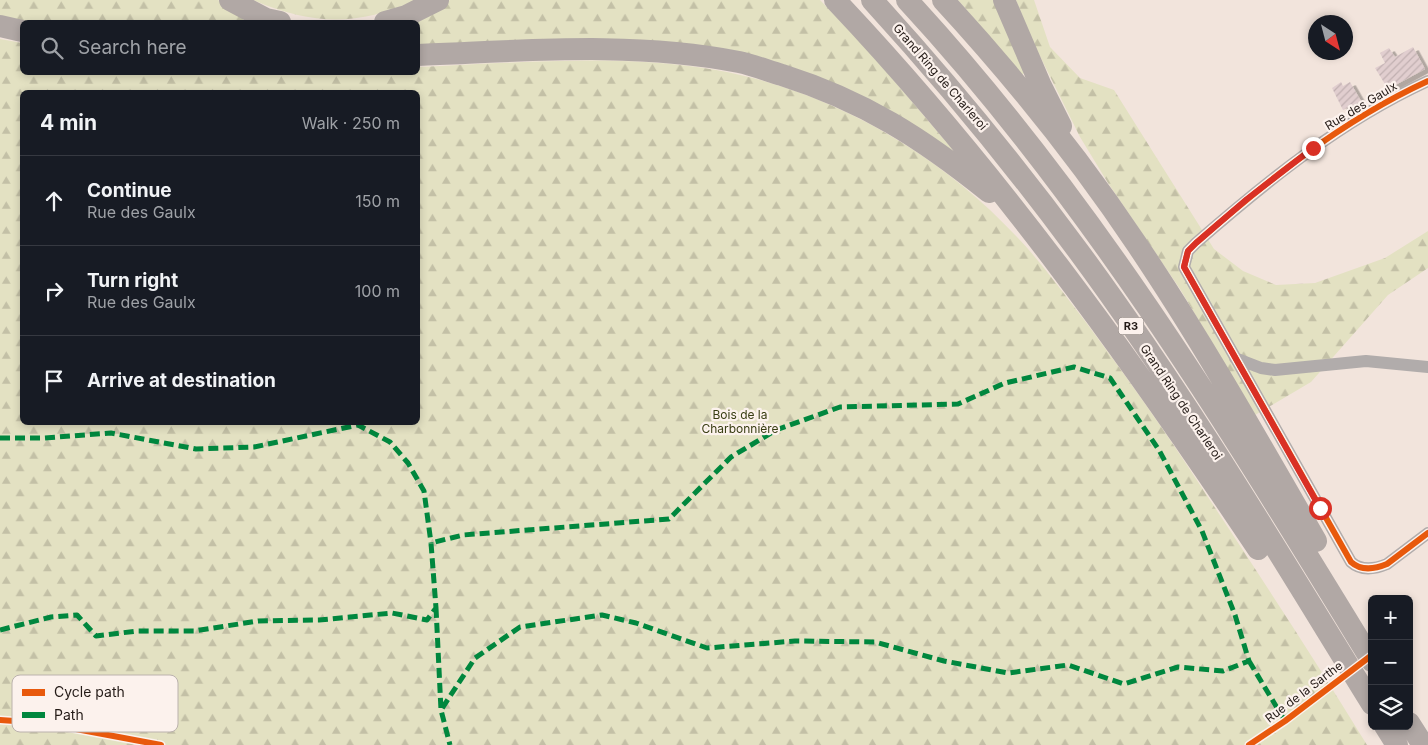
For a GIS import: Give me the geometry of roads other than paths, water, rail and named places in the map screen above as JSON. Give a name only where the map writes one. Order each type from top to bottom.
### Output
[{"type":"highway","points":[[230,0],[271,20]]},
{"type":"highway","points":[[392,20],[406,16],[438,0]]},
{"type":"highway","points":[[835,0],[949,127],[1025,223],[1174,423],[1333,660],[1355,677]]},
{"type":"highway","name":"Grand Ring de Charleroi","points":[[872,0],[935,69],[1008,159],[1080,254],[1214,449],[1368,698]]},
{"type":"highway","name":"Grand Ring de Charleroi","points":[[908,0],[955,52],[1029,142],[1100,238],[1168,335],[1233,435],[1368,654]]},
{"type":"highway","points":[[944,0],[967,25],[1090,177],[1138,245],[1234,398],[1368,633]]},
{"type":"highway","points":[[1004,0],[1041,86],[1090,177]]},
{"type":"highway","points":[[0,26],[20,31]]},
{"type":"highway","points":[[420,55],[632,49],[685,53],[741,62],[821,88],[868,109],[912,134],[968,175],[1025,223]]},
{"type":"highway","points":[[1413,729],[1423,745]]},
{"type":"highway","points":[[1388,730],[1397,745]]},
{"type":"street","name":"Rue des Gaulx","points":[[1428,81],[1299,157],[1247,199],[1188,251],[1184,267],[1348,558],[1354,565],[1372,568],[1387,564],[1428,533]]},
{"type":"street","points":[[1235,358],[1275,370],[1366,361],[1428,367]]},
{"type":"park label","name":"Bois de la Charbonnière","points":[[740,422]]}]
